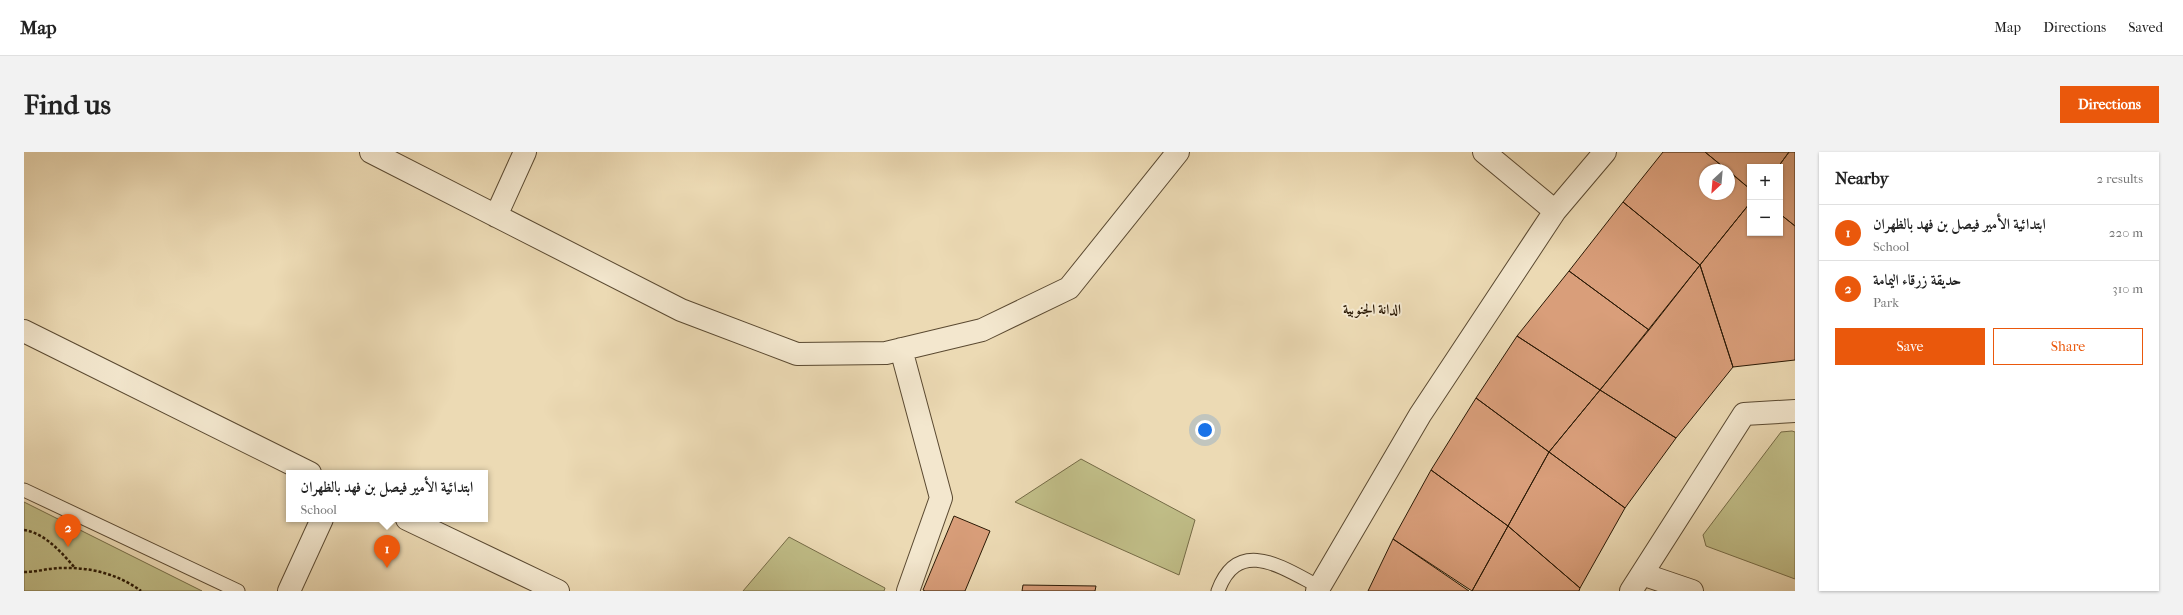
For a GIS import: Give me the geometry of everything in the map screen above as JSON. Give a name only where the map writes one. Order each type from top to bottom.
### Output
[{"type":"street","points":[[371,152],[681,310],[797,354],[886,353],[982,330],[1069,288],[1178,152]]},
{"type":"street","points":[[496,216],[525,152]]},
{"type":"street","points":[[1484,152],[1555,211]]},
{"type":"street","points":[[1317,589],[1420,415],[1555,211],[1605,152]]},
{"type":"street","points":[[24,331],[304,470]]},
{"type":"street","points":[[901,349],[941,498],[908,591]]},
{"type":"street","points":[[1692,591],[1637,582],[1744,414],[1795,411]]},
{"type":"street","points":[[290,591],[321,522]]},
{"type":"street","points":[[413,522],[558,591]]},
{"type":"lane","points":[[24,490],[238,591]]},
{"type":"lane","points":[[1218,591],[1222,580],[1236,564],[1253,559],[1275,563],[1317,589]]},
{"type":"path","points":[[24,530],[41,537],[59,550],[75,568]]},
{"type":"path","points":[[24,572],[37,572],[59,568],[97,570],[127,581],[141,591]]},
{"type":"shaded area","points":[[1781,432],[1795,432],[1795,579],[1706,546],[1703,535]]},
{"type":"shaded area","points":[[1081,459],[1195,520],[1179,575],[1015,502]]},
{"type":"shaded area","points":[[24,502],[202,591],[24,591]]},
{"type":"shaded area","points":[[789,537],[885,588],[884,591],[743,591]]},
{"type":"building","points":[[1663,152],[1705,152],[1720,164],[1699,164],[1699,200],[1735,200],[1735,176],[1747,186],[1747,207],[1700,265],[1623,202]]},
{"type":"building","points":[[1705,152],[1789,152],[1780,164],[1747,164],[1747,187],[1735,177],[1735,164],[1720,164]]},
{"type":"building","points":[[1789,152],[1795,152],[1795,226],[1783,216],[1783,164],[1780,164]]},
{"type":"building","points":[[1623,202],[1700,265],[1649,330],[1569,271]]},
{"type":"building","points":[[1747,207],[1747,236],[1783,236],[1783,216],[1795,226],[1795,360],[1733,367],[1700,265]]},
{"type":"building","points":[[1700,265],[1733,367],[1676,438],[1600,390]]},
{"type":"building","points":[[1569,271],[1649,330],[1600,390],[1517,336]]},
{"type":"building","points":[[1517,336],[1600,390],[1549,452],[1476,398]]},
{"type":"building","points":[[1600,390],[1676,438],[1625,508],[1549,452]]},
{"type":"building","points":[[1476,398],[1549,452],[1508,526],[1431,470]]},
{"type":"building","points":[[1549,452],[1625,508],[1580,588],[1508,526]]},
{"type":"building","points":[[1431,470],[1508,526],[1472,591],[1393,539]]},
{"type":"building","points":[[954,516],[990,531],[965,591],[925,591],[923,590]]},
{"type":"building","points":[[1508,526],[1580,588],[1579,591],[1472,591]]},
{"type":"building","points":[[1393,539],[1469,591],[1368,591]]},
{"type":"building","points":[[1023,585],[1096,586],[1095,591],[1022,591]]},
{"type":"place","name":"حديقة زرقاء اليمامة","points":[[68,547]]},
{"type":"place","name":"ابتدائية الأمير فيصل بن فهد بالظهران","points":[[387,568]]},
{"type":"district","name":"الدانة الجنوبية","points":[[1372,309]]}]
